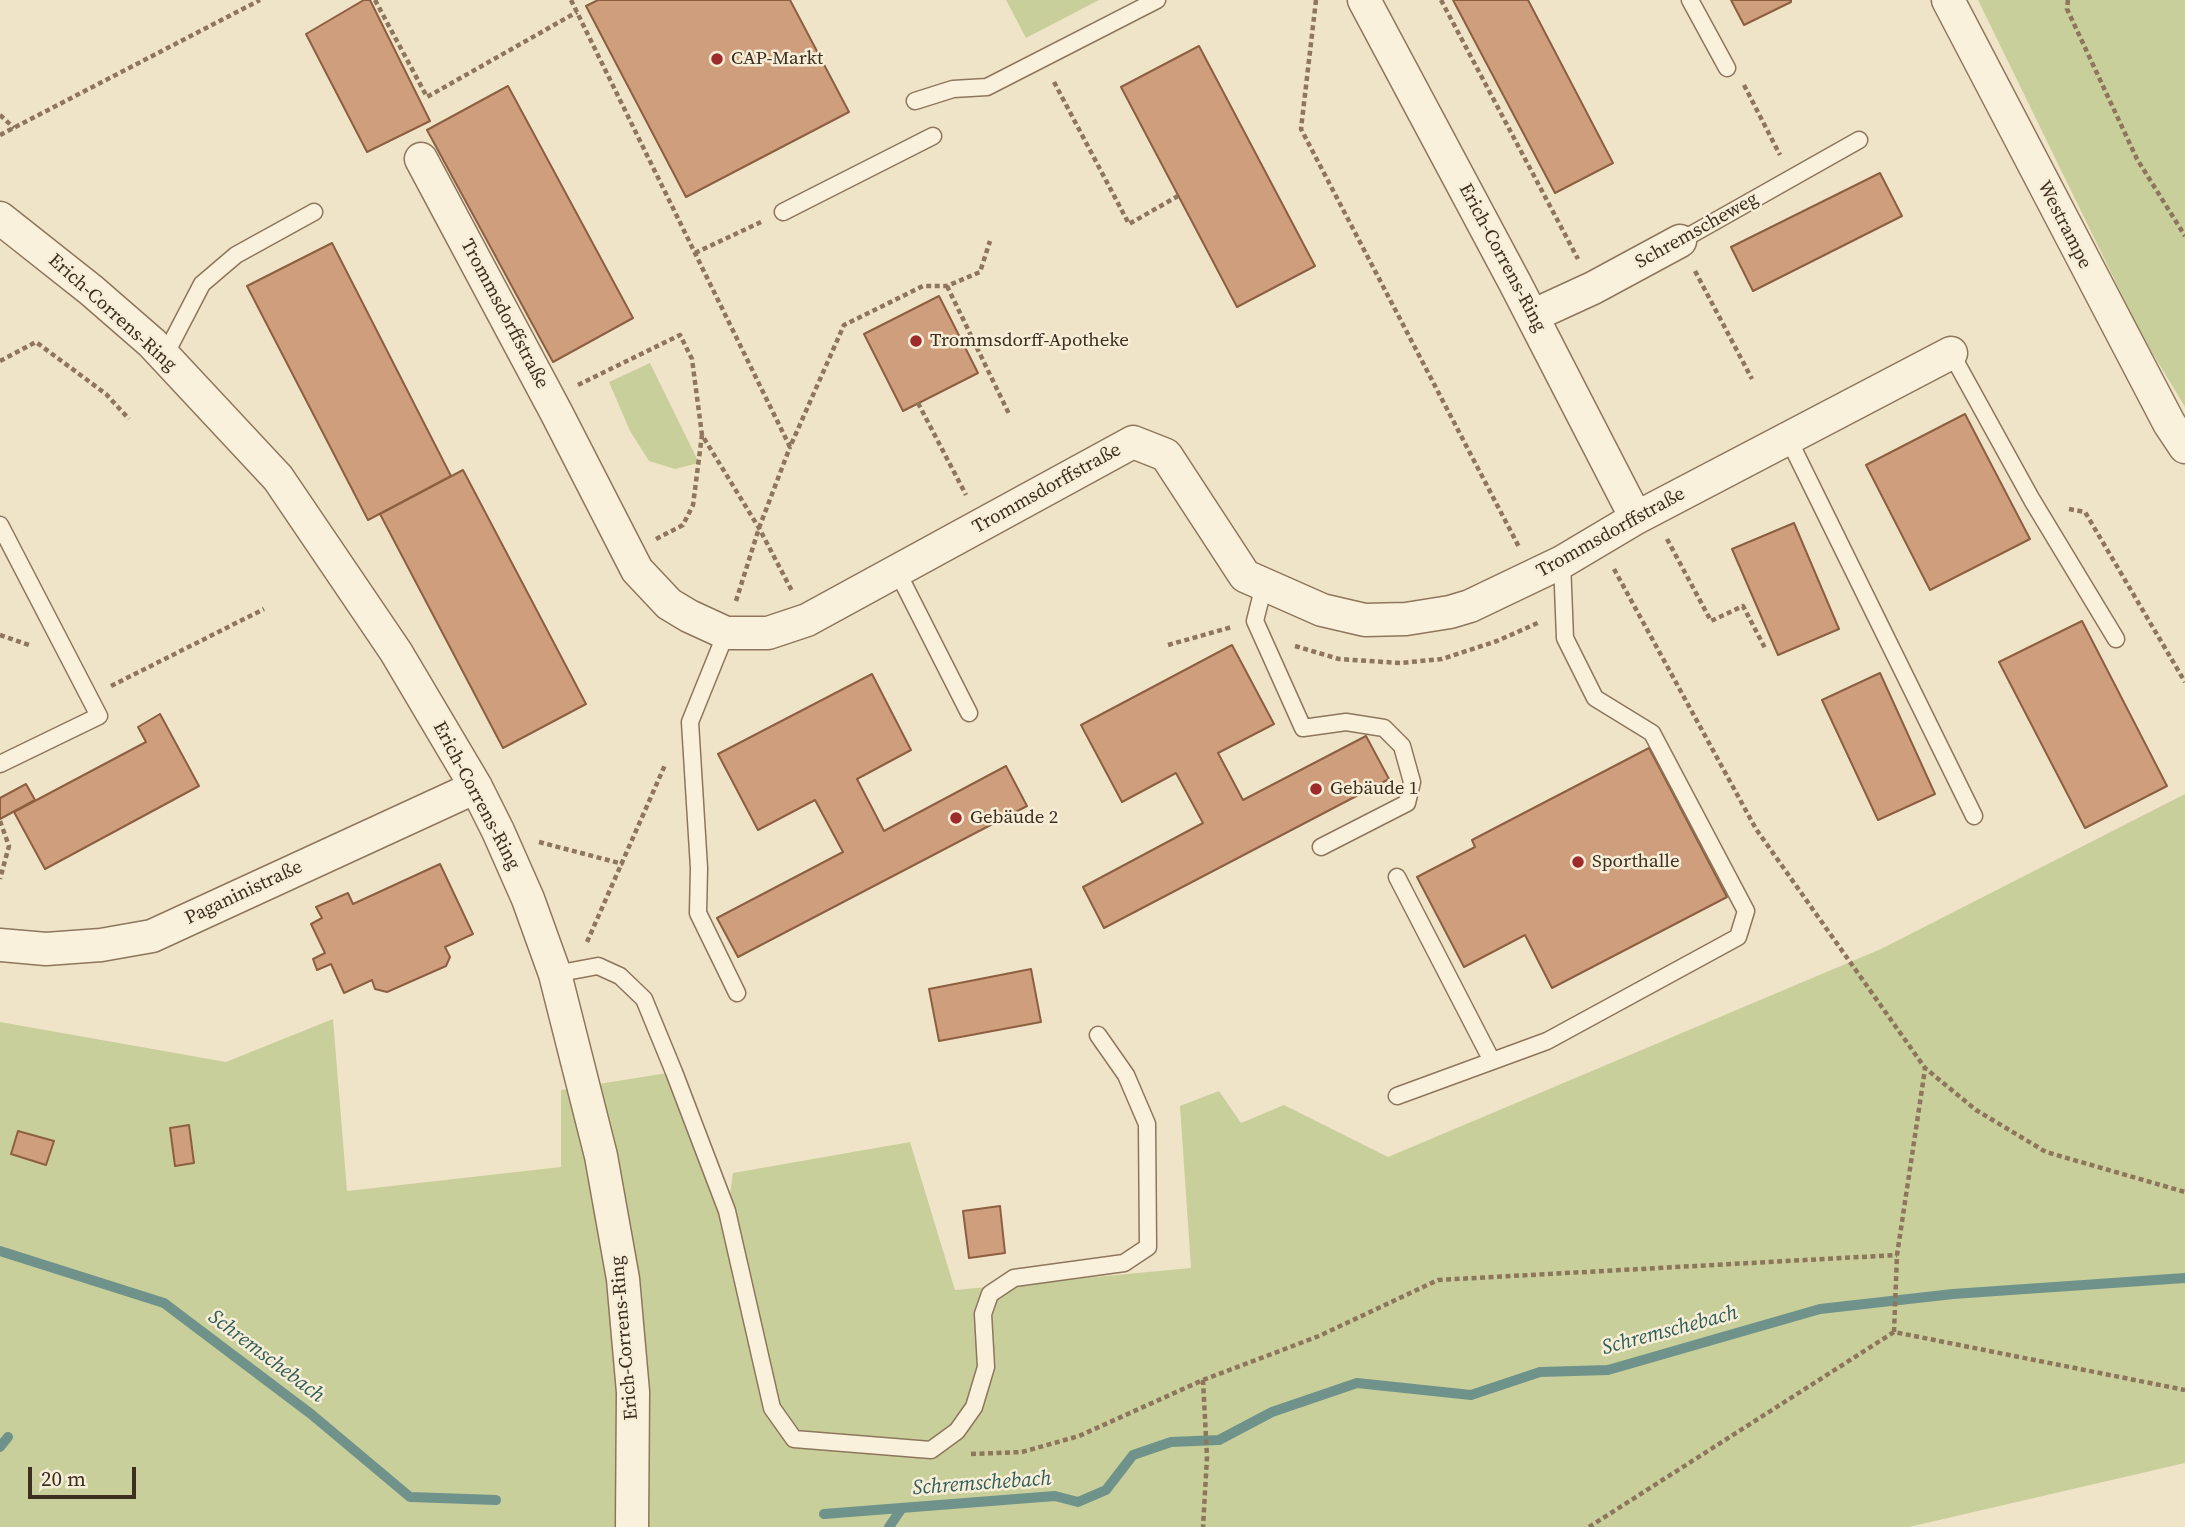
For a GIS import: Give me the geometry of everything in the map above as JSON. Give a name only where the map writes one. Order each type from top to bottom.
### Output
[{"type":"street","name":"Erich-Correns-Ring","points":[[1364,0],[1532,316],[1644,514]]},
{"type":"street","name":"Westrampe","points":[[1948,0],[2169,423],[2185,447]]},
{"type":"street","name":"Trommsdorffstraße","points":[[421,159],[637,570],[669,604],[726,633],[768,633],[807,620],[1133,442],[1166,455],[1245,576],[1322,610],[1365,620],[1406,620],[1470,606],[1548,569],[1644,514],[1951,353]]},
{"type":"street","name":"Erich-Correns-Ring","points":[[0,218],[91,290],[164,357],[278,478],[396,652],[476,787],[498,831],[528,899],[555,974],[601,1156],[623,1279],[633,1392],[632,1527]]},
{"type":"street","name":"Schremscheweg","points":[[1532,316],[1593,288],[1679,241]]},
{"type":"street","name":"Paganinistraße","points":[[0,945],[46,949],[101,945],[152,936],[476,787]]},
{"type":"lane","points":[[915,101],[953,89],[987,88],[1157,0]]},
{"type":"lane","points":[[1690,0],[1727,68]]},
{"type":"lane","points":[[783,212],[933,136]]},
{"type":"lane","name":"Schremscheweg","points":[[1679,241],[1859,140]]},
{"type":"lane","points":[[164,357],[202,284],[236,255],[314,212]]},
{"type":"lane","points":[[1951,353],[2032,500],[2116,639]]},
{"type":"lane","points":[[1788,439],[1974,816]]},
{"type":"lane","points":[[0,525],[99,716],[0,764]]},
{"type":"lane","points":[[1397,1096],[1547,1041],[1738,937],[1746,911],[1652,733],[1595,698],[1564,638],[1548,569]]},
{"type":"lane","points":[[897,571],[969,713]]},
{"type":"lane","points":[[1264,585],[1255,621],[1303,728],[1346,722],[1384,728],[1402,746],[1412,782],[1407,803],[1321,847]]},
{"type":"lane","points":[[726,633],[690,722],[699,867],[698,913],[737,993]]},
{"type":"lane","points":[[1397,877],[1492,1061]]},
{"type":"lane","points":[[555,974],[598,966],[620,976],[644,999],[727,1211],[772,1408],[794,1439],[931,1450],[957,1431],[974,1407],[986,1367],[983,1314],[990,1294],[1014,1278],[1124,1263],[1148,1247],[1147,1124],[1126,1075],[1098,1035]]},
{"type":"path","points":[[0,135],[260,0]]},
{"type":"path","points":[[375,0],[427,97],[577,12]]},
{"type":"path","points":[[571,0],[790,447]]},
{"type":"path","points":[[1316,0],[1301,129],[1548,569]]},
{"type":"path","points":[[1441,0],[1593,288]]},
{"type":"path","points":[[2068,0],[2067,9],[2137,159],[2185,236]]},
{"type":"path","points":[[1042,60],[1129,224],[1178,196]]},
{"type":"path","points":[[1727,68],[1734,66],[1791,178]]},
{"type":"path","points":[[0,114],[14,128]]},
{"type":"path","points":[[695,253],[783,212]]},
{"type":"path","points":[[726,633],[759,528],[790,447],[844,325],[923,286],[947,286],[980,272],[990,241]]},
{"type":"path","points":[[1679,241],[1752,379]]},
{"type":"path","points":[[947,286],[1010,416]]},
{"type":"path","points":[[549,400],[680,335],[692,359],[702,435],[693,505],[683,525],[628,554]]},
{"type":"path","points":[[0,361],[36,342],[106,394],[129,419]]},
{"type":"path","points":[[918,403],[946,451],[982,524]]},
{"type":"path","points":[[702,435],[759,528],[807,620]]},
{"type":"path","points":[[2032,500],[2085,512],[2185,682]]},
{"type":"path","points":[[1644,514],[1711,621],[1742,606],[1766,650]]},
{"type":"path","points":[[1598,541],[1756,829],[1925,1068],[1976,1110],[2046,1152],[2185,1192]]},
{"type":"path","points":[[88,698],[264,609]]},
{"type":"path","points":[[1168,645],[1255,621]]},
{"type":"path","points":[[555,974],[587,942],[677,736],[690,722]]},
{"type":"path","points":[[0,821],[9,846],[0,879]]},
{"type":"path","points":[[498,831],[623,864]]},
{"type":"path","points":[[1894,1332],[1897,1255],[1925,1068]]},
{"type":"path","points":[[931,1450],[956,1455],[1022,1452],[1079,1436],[1203,1380],[1319,1336],[1438,1280],[1897,1255]]},
{"type":"path","points":[[1590,1527],[1894,1332],[2185,1390]]},
{"type":"path","points":[[1203,1380],[1207,1457],[1203,1527]]},
{"type":"green space","points":[[1006,0],[1099,0],[1026,38]]},
{"type":"green space","points":[[1978,0],[2185,0],[2185,407],[2141,334]]},
{"type":"green space","points":[[650,363],[699,463],[675,469],[649,461],[630,431],[609,382]]},
{"type":"green space","points":[[2185,794],[2185,1463],[1909,1527],[0,1527],[0,1022],[226,1062],[333,1019],[347,1191],[561,1167],[561,1090],[674,1072],[728,1209],[733,1173],[910,1142],[955,1290],[1191,1268],[1180,1106],[1219,1091],[1241,1123],[1284,1105],[1388,1157],[1881,949]]},
{"type":"building","points":[[364,0],[370,0],[430,121],[367,152],[306,34]]},
{"type":"building","name":"CAP-Markt","points":[[598,0],[790,0],[849,112],[686,197],[586,6]]},
{"type":"building","points":[[1453,0],[1528,0],[1613,163],[1555,193]]},
{"type":"building","points":[[1731,0],[1791,0],[1791,2],[1744,25]]},
{"type":"building","points":[[1199,46],[1315,266],[1237,307],[1121,87]]},
{"type":"building","points":[[508,86],[633,318],[553,362],[427,130]]},
{"type":"building","points":[[1880,173],[1902,216],[1753,291],[1731,247]]},
{"type":"building","points":[[332,243],[451,476],[368,520],[247,286]]},
{"type":"building","points":[[939,296],[978,373],[903,411],[864,334]]},
{"type":"building","points":[[1965,414],[2030,539],[1930,590],[1866,465]]},
{"type":"building","points":[[463,470],[586,704],[503,748],[380,514]]},
{"type":"building","points":[[1794,523],[1839,629],[1778,655],[1732,549]]},
{"type":"building","points":[[2082,621],[2167,786],[2085,828],[1999,662]]},
{"type":"building","name":"Gebäude 1","points":[[1232,645],[1274,724],[1218,753],[1243,800],[1366,736],[1389,779],[1104,928],[1083,887],[1203,823],[1176,773],[1122,802],[1081,725]]},
{"type":"building","points":[[1880,673],[1935,794],[1878,820],[1822,700]]},
{"type":"building","name":"Gebäude 2","points":[[872,674],[911,750],[857,779],[884,831],[1006,766],[1027,806],[738,957],[717,918],[843,852],[815,800],[758,830],[718,754]]},
{"type":"building","points":[[160,714],[199,786],[45,869],[14,812],[146,742],[138,727]]},
{"type":"building","name":"Sporthalle","points":[[1649,748],[1727,897],[1552,988],[1525,935],[1464,967],[1417,877],[1475,847],[1472,840]]},
{"type":"building","points":[[26,784],[35,800],[0,819],[0,798]]},
{"type":"building","points":[[440,864],[473,934],[445,947],[450,957],[446,966],[387,992],[375,989],[372,980],[344,993],[331,964],[317,970],[313,959],[325,953],[311,924],[322,918],[316,907],[348,893],[353,904]]},
{"type":"building","points":[[1031,969],[1041,1022],[939,1041],[929,989]]},
{"type":"building","points":[[189,1125],[194,1163],[175,1166],[170,1128]]},
{"type":"building","points":[[18,1131],[54,1141],[46,1165],[11,1154]]},
{"type":"building","points":[[1000,1206],[1005,1253],[969,1258],[963,1211]]},
{"type":"waterway","name":"Schremschebach","points":[[0,1251],[164,1303],[311,1414],[410,1497],[496,1500]]},
{"type":"waterway","name":"Schremschebach","points":[[824,1514],[1055,1496],[1078,1502],[1106,1490],[1133,1455],[1171,1442],[1219,1440],[1272,1412],[1357,1383],[1471,1395],[1540,1372],[1608,1370],[1820,1309],[1953,1294],[2185,1278]]},
{"type":"waterway","points":[[0,1447],[8,1437]]},
{"type":"waterway","points":[[889,1527],[902,1508]]},
{"type":"place","name":"CAP-Markt","points":[[717,59]]},
{"type":"place","name":"Trommsdorff-Apotheke","points":[[916,341]]},
{"type":"place","name":"Gebäude 1","points":[[1316,789]]},
{"type":"place","name":"Gebäude 2","points":[[956,818]]},
{"type":"place","name":"Sporthalle","points":[[1578,862]]}]
